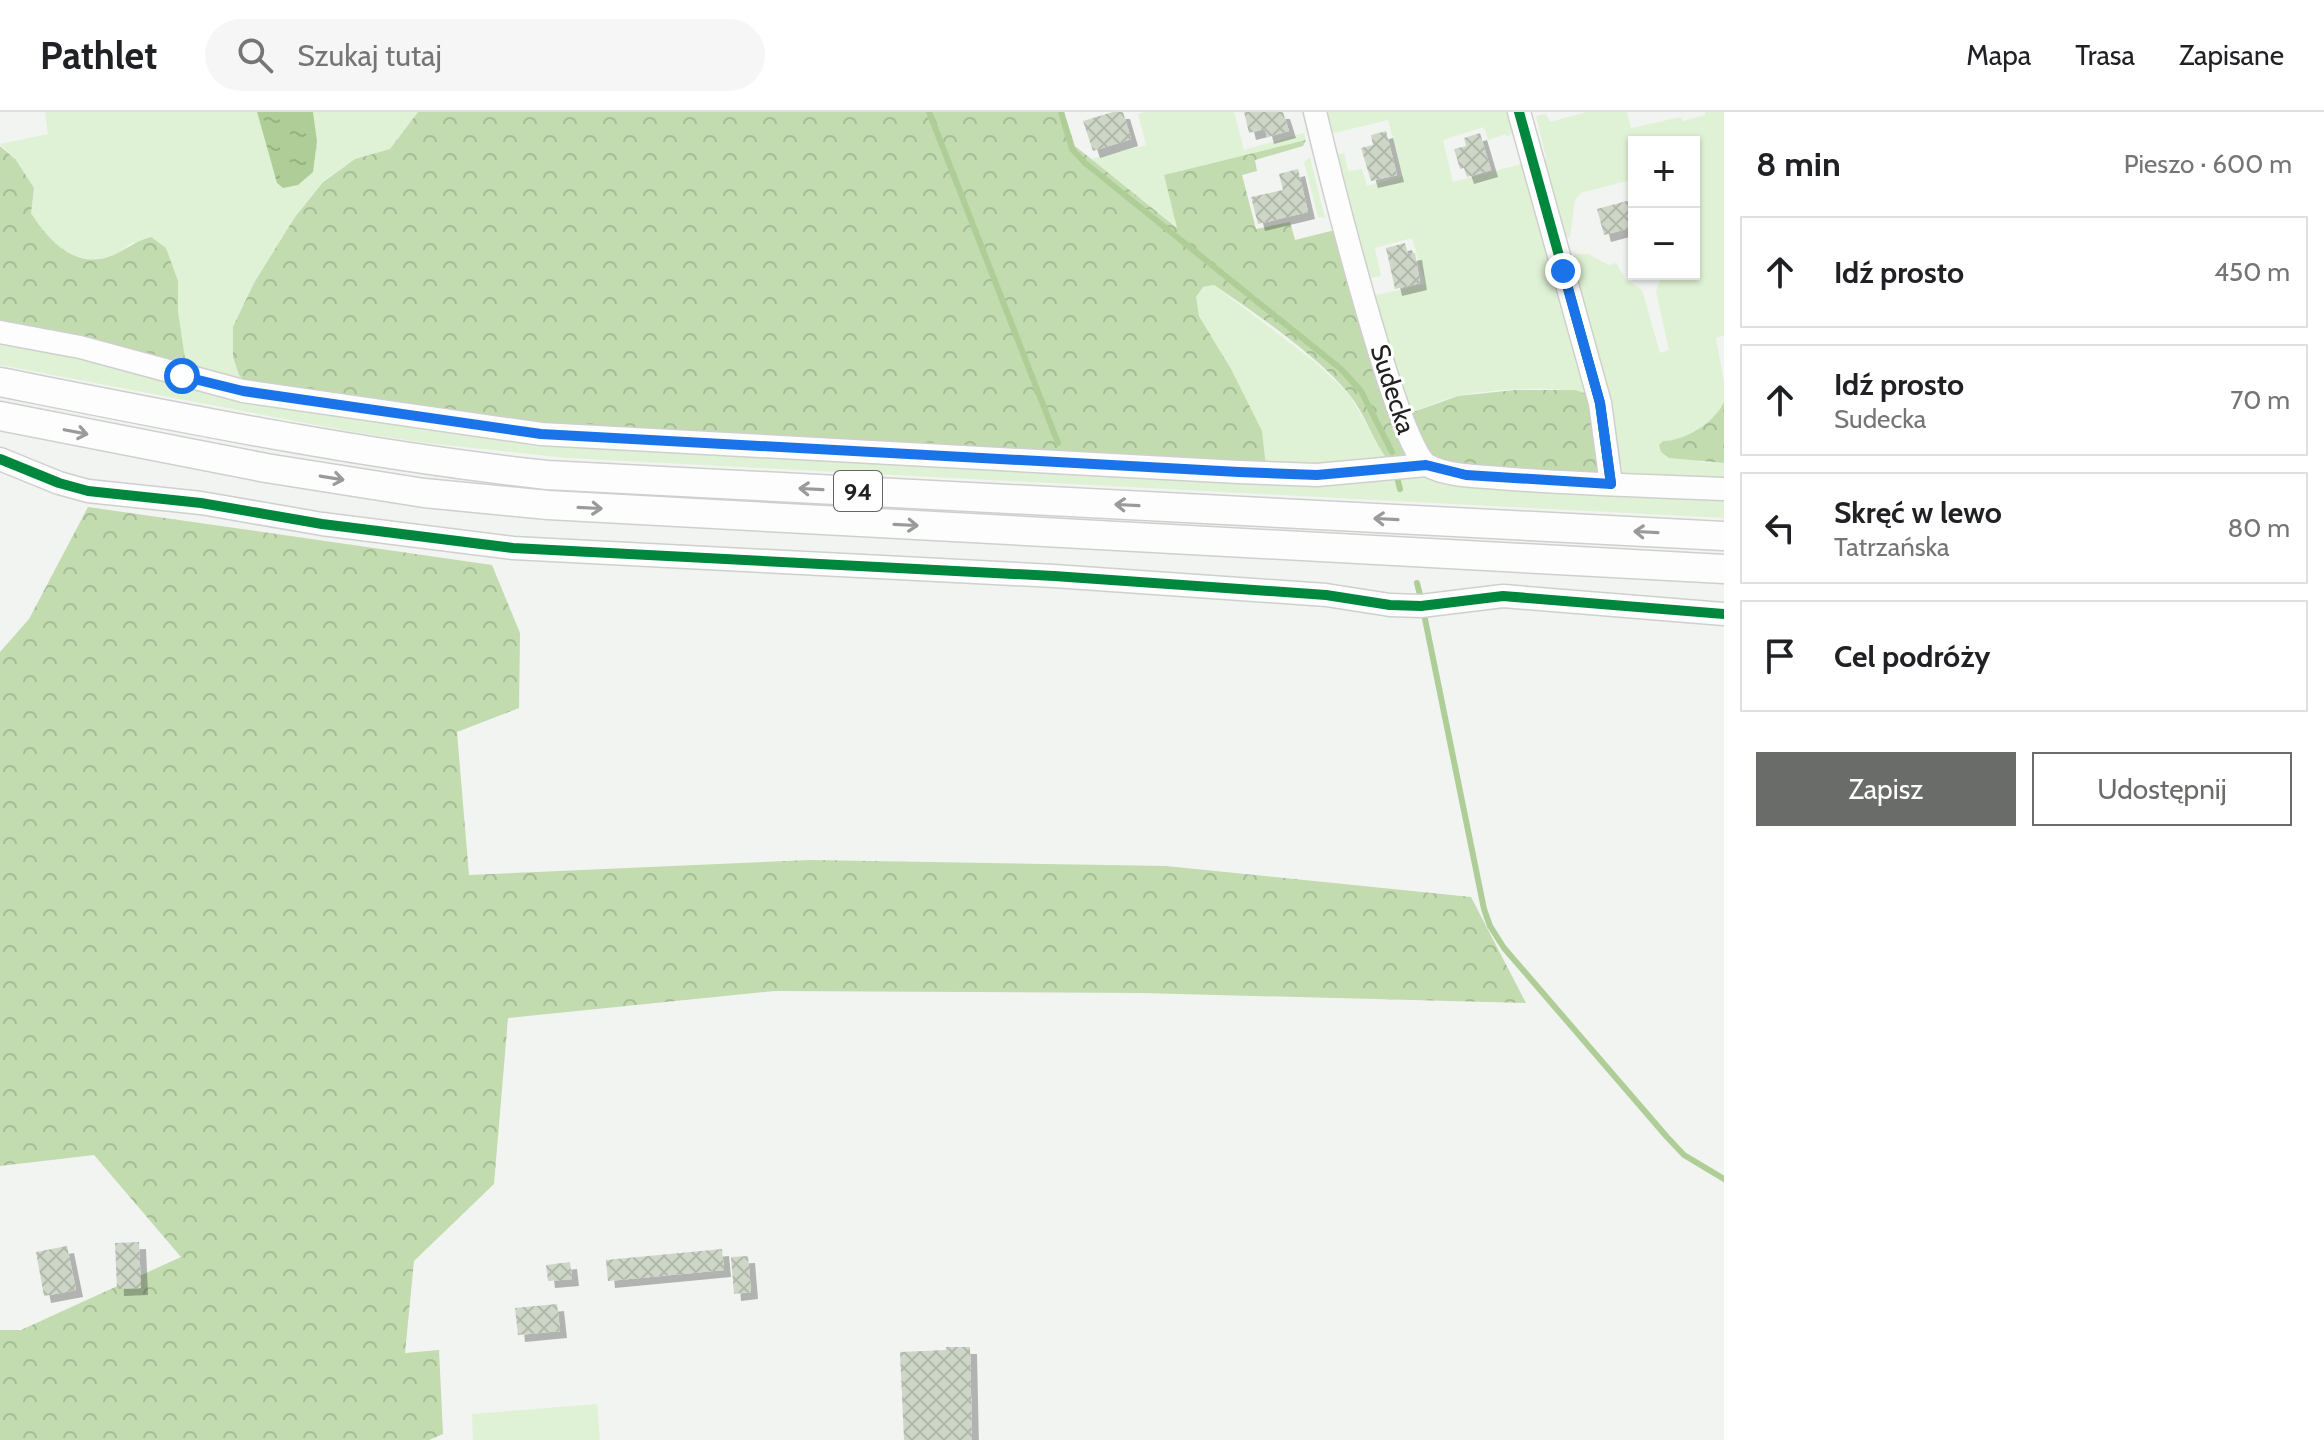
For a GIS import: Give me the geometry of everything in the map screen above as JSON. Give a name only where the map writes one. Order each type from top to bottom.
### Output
[{"type":"main road","name":"94","points":[[0,382],[434,463],[547,475],[1724,536]]},
{"type":"main road","name":"94","points":[[0,416],[298,473],[424,493],[548,505],[1724,569]]},
{"type":"street","name":"Sudecka","points":[[1315,112],[1371,322],[1412,447],[1426,465],[1466,475],[1724,489]]},
{"type":"street","points":[[1519,112],[1600,403],[1611,484]]},
{"type":"street","points":[[0,332],[80,347],[243,391],[541,434],[1255,473],[1317,475],[1426,465]]},
{"type":"street","points":[[0,459],[88,491],[201,503],[336,526],[513,548],[1054,576],[1326,595],[1390,605],[1421,606],[1503,596],[1724,614]]},
{"type":"shaded area","points":[[45,112],[257,112],[277,183],[317,141],[313,112],[418,112],[390,149],[355,159],[323,181],[295,217],[233,327],[233,357],[239,375],[250,386],[187,372],[178,311],[178,281],[133,242],[113,255],[85,259],[63,250],[45,233],[31,213],[34,188],[16,160],[0,144],[48,134]]},
{"type":"shaded area","points":[[1234,112],[1244,150],[1304,133],[1306,140],[1165,175],[1179,229],[1091,159],[1146,145],[1138,114]]},
{"type":"shaded area","points":[[1325,112],[1512,112],[1517,130],[1507,137],[1506,134],[1488,140],[1484,127],[1443,140],[1453,182],[1525,163],[1588,394],[1542,389],[1487,391],[1451,398],[1405,415],[1368,297],[1425,284],[1412,238],[1375,248],[1381,276],[1366,279],[1335,155],[1344,153],[1348,171],[1362,169],[1367,186],[1403,176],[1388,120],[1330,134]]},
{"type":"shaded area","points":[[1586,112],[1627,112],[1631,128],[1681,117],[1683,121],[1705,115],[1705,112],[1724,112],[1724,335],[1716,338],[1724,382],[1724,406],[1696,430],[1680,438],[1663,441],[1700,462],[1724,463],[1724,485],[1628,478],[1622,474],[1568,264],[1575,254],[1588,254],[1609,265],[1616,263],[1625,278],[1642,290],[1660,353],[1669,350],[1656,291],[1660,280],[1700,280],[1700,136],[1628,136],[1628,181],[1581,193],[1575,200],[1570,237],[1560,239],[1542,160],[1546,157],[1536,116],[1546,114],[1550,122]]},
{"type":"shaded area","points":[[1310,157],[1325,218],[1318,217],[1304,162]]},
{"type":"shaded area","points":[[1214,285],[1315,362],[1348,393],[1390,463],[1266,467],[1231,369],[1199,316],[1195,297],[1203,287]]},
{"type":"shaded area","points":[[0,336],[289,404],[1415,471],[1724,495],[1724,518],[567,458],[348,431],[0,365]]},
{"type":"shaded area","points":[[597,1404],[600,1440],[473,1440],[472,1414]]},
{"type":"green space","points":[[418,112],[1064,112],[1075,146],[1177,228],[1164,175],[1306,140],[1303,146],[1255,160],[1257,171],[1242,175],[1256,229],[1290,222],[1295,240],[1335,230],[1406,450],[1406,460],[1390,463],[1355,402],[1336,380],[1285,336],[1214,285],[1203,287],[1196,297],[1199,316],[1231,369],[1262,431],[1266,467],[556,430],[250,386],[239,375],[233,357],[233,327],[254,283],[295,217],[323,182],[355,159],[390,149]]},
{"type":"green space","points":[[0,146],[16,160],[34,188],[31,213],[64,250],[74,256],[98,259],[151,237],[166,248],[178,281],[178,311],[187,372],[0,326]]},
{"type":"green space","points":[[1515,390],[1575,390],[1588,394],[1602,469],[1597,476],[1435,462],[1405,415],[1458,396]]},
{"type":"green space","points":[[1724,402],[1724,463],[1669,458],[1661,452],[1659,445],[1663,441],[1681,438],[1698,429],[1714,417]]},
{"type":"green space","points":[[88,507],[492,565],[520,633],[519,708],[457,732],[469,875],[810,860],[1166,866],[1471,897],[1526,1003],[1142,993],[775,991],[508,1018],[494,1184],[414,1261],[405,1353],[439,1350],[443,1434],[429,1440],[0,1440],[0,1330],[21,1330],[181,1257],[94,1155],[0,1166],[0,652],[29,619]]},
{"type":"water","points":[[257,112],[313,112],[317,141],[313,172],[298,185],[283,188],[277,183]]},
{"type":"building","points":[[1123,112],[1131,139],[1093,151],[1083,121]]},
{"type":"building","points":[[1244,112],[1283,112],[1289,131],[1267,137],[1265,129],[1249,133]]},
{"type":"building","points":[[1386,131],[1397,175],[1371,181],[1361,148],[1373,145],[1371,135]]},
{"type":"building","points":[[1480,133],[1491,170],[1467,177],[1464,168],[1460,169],[1454,149],[1466,146],[1464,138]]},
{"type":"building","points":[[1298,169],[1308,212],[1258,224],[1251,197],[1283,190],[1279,174]]},
{"type":"building","points":[[1628,201],[1628,229],[1604,235],[1597,209]]},
{"type":"building","points":[[1405,243],[1408,254],[1415,253],[1420,283],[1395,289],[1386,248]]},
{"type":"building","points":[[139,1242],[141,1288],[117,1289],[115,1243]]},
{"type":"building","points":[[67,1246],[76,1290],[44,1296],[36,1252]]},
{"type":"building","points":[[722,1249],[724,1270],[608,1281],[606,1260]]},
{"type":"building","points":[[748,1256],[751,1292],[734,1294],[731,1257]]},
{"type":"building","points":[[570,1262],[572,1279],[548,1281],[546,1265]]},
{"type":"building","points":[[557,1304],[560,1331],[518,1335],[515,1308]]},
{"type":"building","points":[[946,1347],[970,1347],[972,1440],[904,1440],[900,1352],[946,1350]]},
{"type":"waterway","points":[[929,112],[1058,443]]},
{"type":"waterway","points":[[1061,112],[1072,149],[1085,163],[1341,369],[1361,391],[1392,452]]},
{"type":"waterway","points":[[1397,477],[1400,489]]},
{"type":"waterway","points":[[1417,583],[1420,595]]},
{"type":"waterway","points":[[1425,619],[1490,926],[1504,948],[1667,1137],[1684,1155],[1724,1179]]},
{"type":"cycle path","points":[[1519,112],[1600,403],[1611,484]]},
{"type":"cycle path","points":[[0,459],[88,491],[201,503],[322,524],[513,548],[1054,576],[1326,595],[1390,605],[1421,606],[1503,596],[1724,614]]},
{"type":"route","points":[[182,376],[243,391],[541,434],[1317,475],[1426,465],[1466,475],[1611,484],[1600,403],[1563,271]]}]
